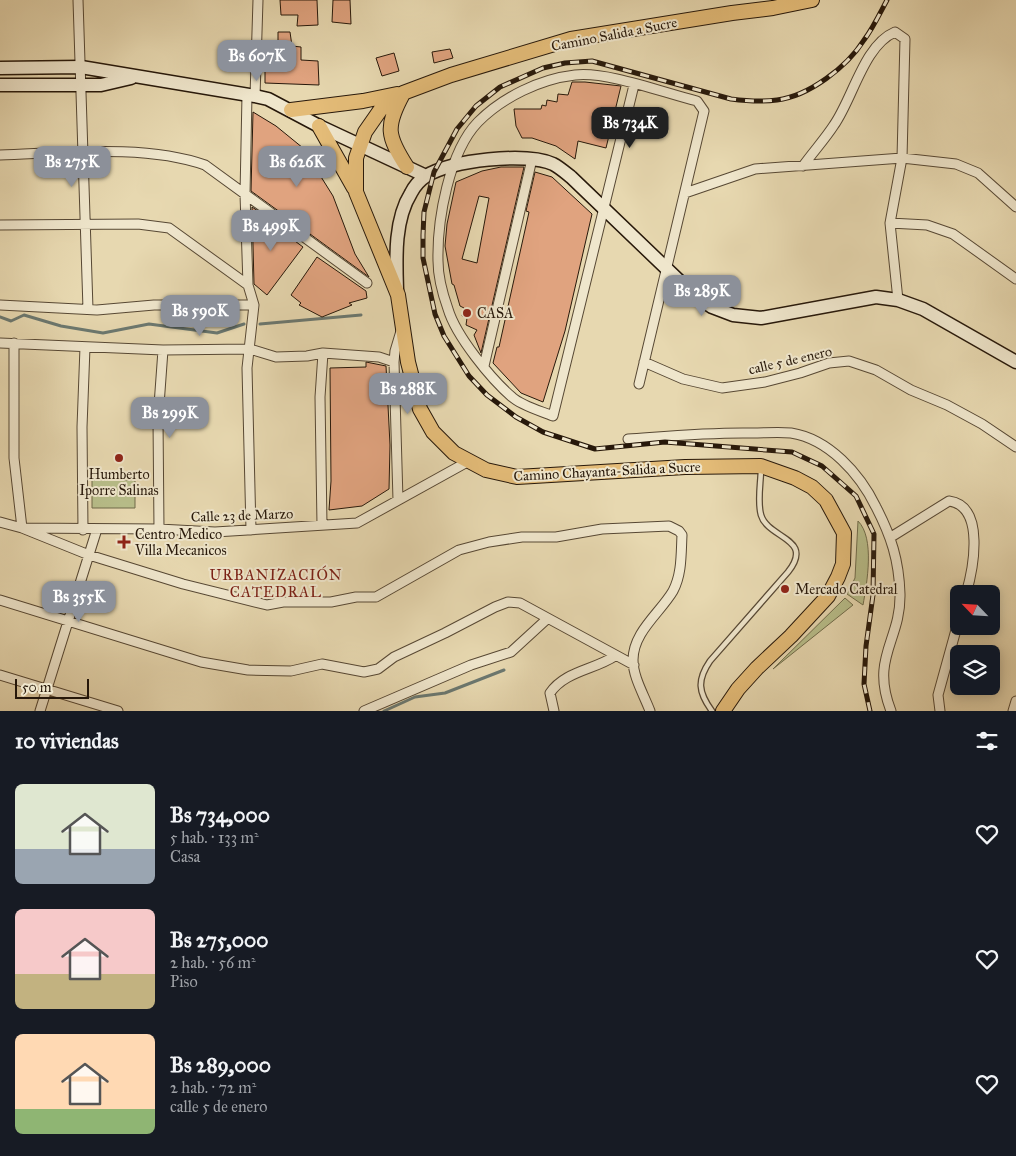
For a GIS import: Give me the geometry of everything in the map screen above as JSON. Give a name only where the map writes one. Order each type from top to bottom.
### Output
[{"type":"main road","name":"Camino Salida a Sucre","points":[[359,145],[365,132],[381,109],[403,93],[451,75],[571,39],[773,8],[812,0]]},
{"type":"main road","points":[[0,68],[81,67],[251,95],[291,110],[318,126],[426,176]]},
{"type":"main road","points":[[0,85],[101,84],[136,77]]},
{"type":"main road","points":[[291,110],[346,104],[403,93]]},
{"type":"main road","points":[[403,93],[391,124],[391,138],[407,167]]},
{"type":"main road","points":[[318,126],[356,192]]},
{"type":"main road","name":"Camino Chayanta-Salida a Sucre","points":[[359,145],[356,158],[356,192],[398,295],[402,328],[420,409],[434,432],[454,453],[493,473],[517,477],[685,467],[761,466],[795,478],[812,487],[826,500],[844,533],[843,564],[828,596],[751,675],[724,711]]},
{"type":"main road","points":[[398,295],[396,290],[400,217],[412,192],[426,176],[454,166],[486,160],[532,159],[553,164],[572,177],[693,294],[712,307],[733,315],[761,318],[876,298],[898,300],[923,310],[1016,362]]},
{"type":"street","points":[[78,0],[82,153],[87,225],[88,309]]},
{"type":"street","points":[[251,530],[248,368],[254,305],[248,284],[245,194],[258,0]]},
{"type":"street","points":[[803,166],[835,124],[864,66],[884,36],[895,32],[905,39],[902,158],[890,223],[898,300]]},
{"type":"street","points":[[634,85],[602,207],[553,416],[513,399],[468,348],[448,311],[438,263],[442,211],[454,166],[463,144],[477,123],[503,101],[541,84],[576,75],[604,77],[634,85],[697,102],[704,111],[639,384]]},
{"type":"street","points":[[0,155],[105,152],[185,158],[205,165],[366,283]]},
{"type":"street","points":[[684,193],[755,169],[902,158],[956,164],[978,173],[1016,207]]},
{"type":"street","points":[[484,366],[532,159]]},
{"type":"street","points":[[0,225],[46,223],[87,225],[138,224],[169,228],[248,284]]},
{"type":"street","points":[[890,223],[927,225],[953,234],[1015,277]]},
{"type":"street","points":[[0,305],[88,309],[154,305],[254,305]]},
{"type":"street","points":[[398,500],[394,362],[395,351],[402,328]]},
{"type":"street","points":[[0,343],[163,350],[250,349],[276,357],[307,356],[323,353],[379,357],[394,362]]},
{"type":"street","points":[[14,343],[14,458],[22,528],[89,555],[182,584],[267,605],[283,602],[331,602],[356,597],[376,597],[459,550],[489,542],[522,537],[556,537],[602,529],[669,526],[679,531],[682,535],[678,578],[666,602],[646,626],[635,650],[634,665],[650,711]]},
{"type":"street","points":[[83,530],[82,427],[86,347]]},
{"type":"street","points":[[159,529],[158,419],[163,350]]},
{"type":"street","points":[[322,525],[320,397],[323,353]]},
{"type":"street","name":"calle 5 de enero","points":[[644,362],[683,379],[722,388],[765,382],[829,363],[850,361],[876,370],[911,390],[947,405],[982,424],[1016,447]]},
{"type":"street","points":[[628,439],[713,432],[792,433],[829,449],[852,468],[868,490],[891,537],[897,561],[900,595],[896,620],[886,651],[883,670],[884,692],[892,711]]},
{"type":"street","name":"Calle 23 de Marzo","points":[[0,522],[22,528],[83,530],[159,529],[215,532],[357,523],[469,461]]},
{"type":"street","points":[[891,537],[949,501],[954,501],[965,509],[973,528],[974,559],[968,585]]},
{"type":"street","points":[[40,711],[45,690],[97,529]]},
{"type":"street","points":[[0,600],[201,662],[248,670],[291,671],[322,664],[364,672],[378,670],[394,656],[508,602],[520,603],[634,665]]},
{"type":"street","points":[[364,711],[471,665],[511,652],[547,619]]},
{"type":"street","points":[[940,711],[938,695],[955,635]]},
{"type":"street","points":[[554,711],[550,693],[556,684],[566,677],[604,664],[616,656]]},
{"type":"street","points":[[0,675],[118,711]]},
{"type":"street","points":[[1013,711],[1016,701]]},
{"type":"lane","points":[[712,711],[705,701],[701,688],[701,674],[710,661],[794,564],[797,555],[793,544],[766,524],[761,516],[761,466]]},
{"type":"green space","points":[[92,480],[135,480],[135,508],[92,508]]},
{"type":"green space","points":[[858,521],[867,538],[868,549],[868,573],[863,605],[847,594],[855,578]]},
{"type":"green space","points":[[845,598],[853,605],[773,669]]},
{"type":"building","points":[[280,0],[317,0],[318,25],[297,26],[298,15],[281,15]]},
{"type":"building","points":[[333,0],[350,0],[351,24],[332,22]]},
{"type":"building","points":[[278,32],[290,32],[292,46],[301,47],[301,60],[318,61],[319,85],[265,83],[265,45],[278,46]]},
{"type":"building","points":[[450,49],[453,58],[434,63],[432,52]]},
{"type":"building","points":[[394,53],[399,71],[382,76],[376,58]]},
{"type":"building","points":[[572,82],[621,86],[606,148],[578,141],[575,159],[556,146],[532,138],[522,138],[516,126],[514,109],[541,109],[542,105],[546,106],[547,100],[557,102],[558,94],[568,95]]},
{"type":"building","points":[[253,112],[276,126],[303,148],[333,196],[355,254],[369,277],[251,191]]},
{"type":"building","points":[[501,167],[524,167],[481,353],[474,335],[477,330],[466,325],[467,318],[462,316],[464,308],[460,306],[454,285],[452,284],[445,246],[447,224],[456,182],[482,171]],"holes":[[[479,196],[489,198],[477,263],[462,259]]]},
{"type":"building","points":[[535,172],[552,177],[592,214],[565,331],[543,402],[521,393],[493,363],[497,347],[499,347],[529,212],[526,211]]},
{"type":"building","points":[[252,207],[303,247],[267,295],[254,284]]},
{"type":"building","points":[[317,257],[366,291],[367,298],[349,303],[352,305],[322,317],[299,305],[301,303],[291,295]]},
{"type":"building","points":[[366,362],[386,366],[390,445],[389,489],[362,506],[329,510],[331,481],[330,368],[366,367]]},
{"type":"waterway","points":[[0,317],[11,321],[24,315],[61,326],[103,333],[149,324],[217,333],[244,324]]},
{"type":"waterway","points":[[260,324],[361,315]]},
{"type":"waterway","points":[[384,711],[415,697],[445,693],[504,670]]},
{"type":"railway","points":[[870,711],[864,684],[866,646],[873,595],[874,534],[856,496],[822,466],[792,452],[665,442],[595,449],[543,432],[516,417],[487,395],[469,376],[444,336],[435,314],[423,258],[423,235],[424,212],[434,172],[457,129],[476,106],[500,87],[543,68],[565,63],[592,61],[731,99],[749,101],[777,100],[802,93],[837,70],[857,50],[887,0]]},
{"type":"place","name":"CASA","points":[[467,313]]},
{"type":"place","name":"Humberto Iporre Salinas","points":[[119,458]]},
{"type":"place","name":"Centro Medico Villa Mecanicos","points":[[124,542]]},
{"type":"place","name":"Mercado Catedral","points":[[785,589]]},
{"type":"district","name":"URBANIZACIÓN CATEDRAL","points":[[276,584]]}]
